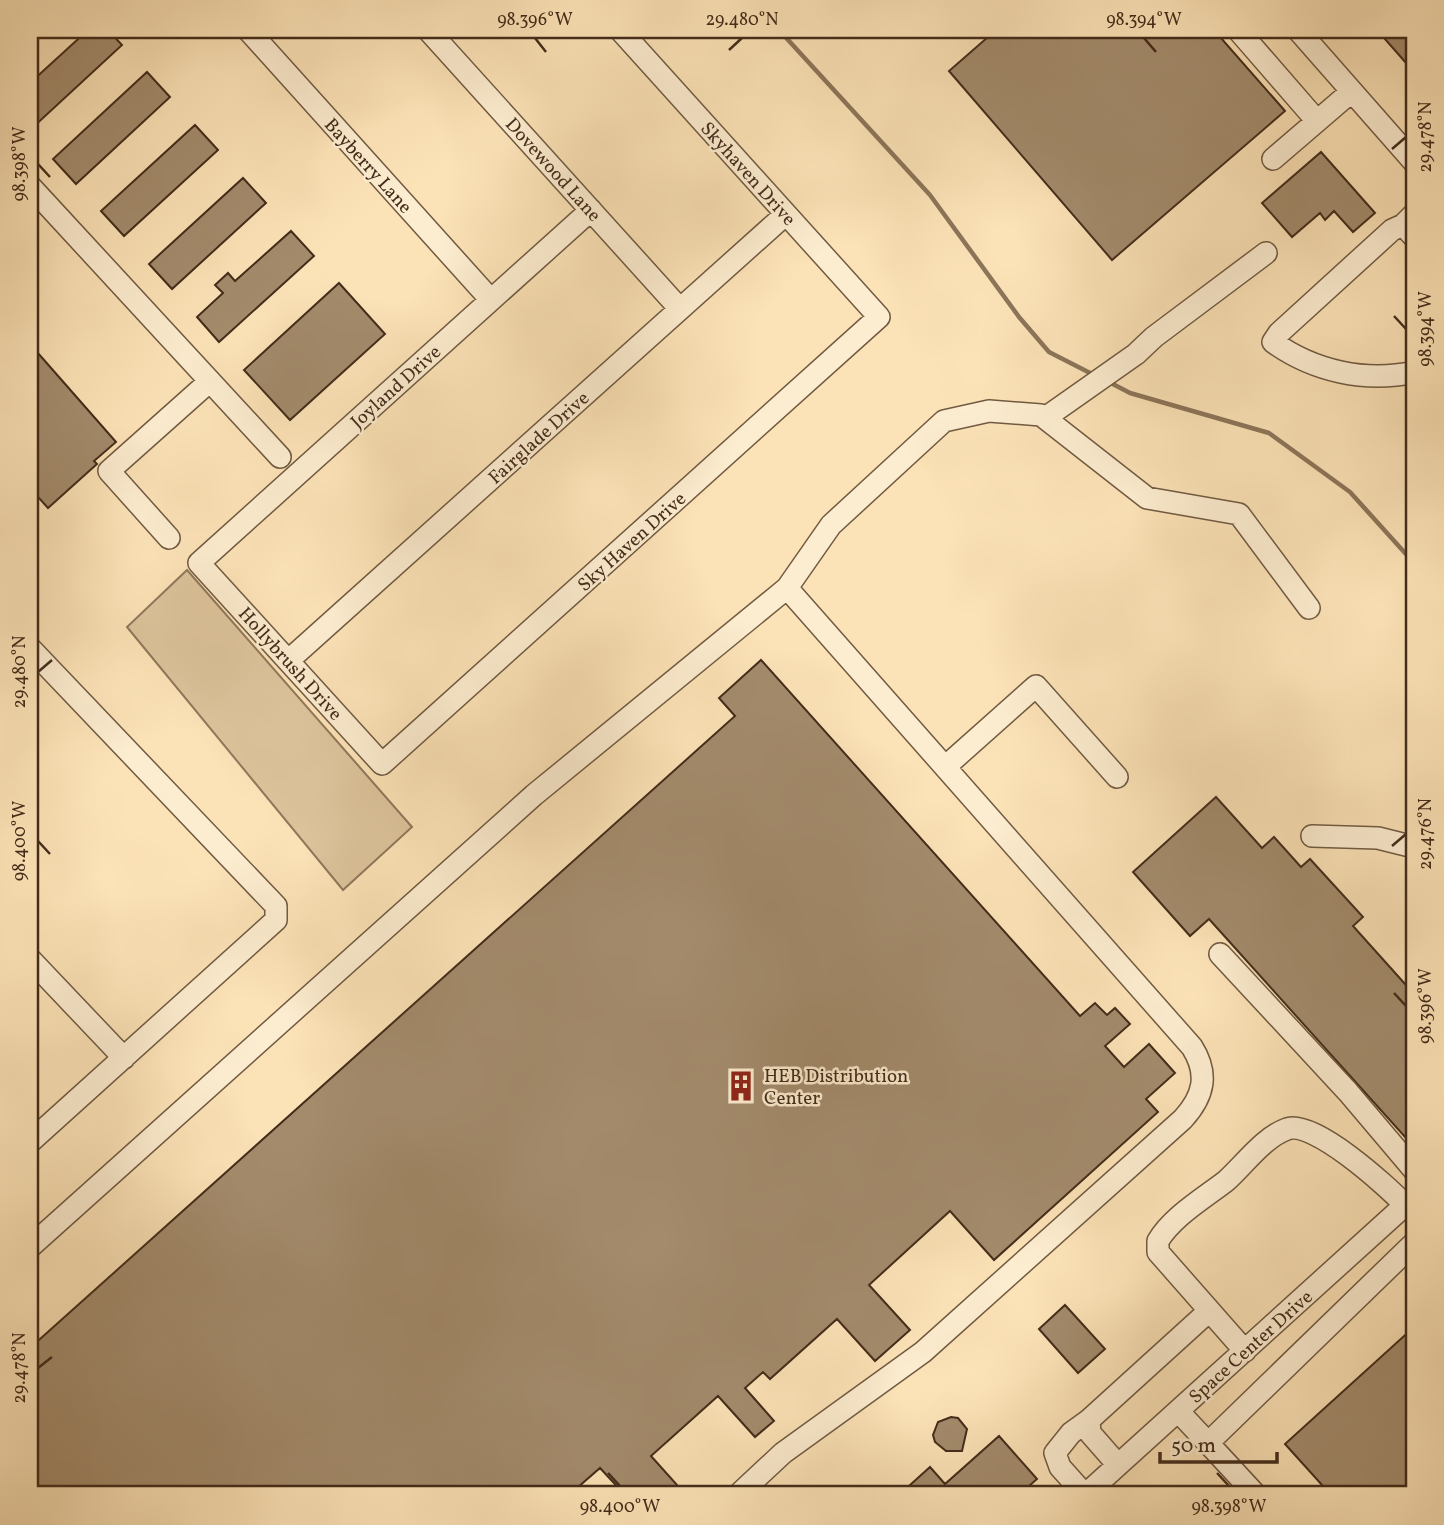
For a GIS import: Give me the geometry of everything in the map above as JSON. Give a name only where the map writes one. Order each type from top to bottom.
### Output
[{"type":"street","name":"Bayberry Lane","points":[[248,30],[491,300]]},
{"type":"street","name":"Dovewood Lane","points":[[428,30],[680,309]]},
{"type":"street","name":"Skyhaven Drive","points":[[620,30],[879,317]]},
{"type":"street","points":[[1238,30],[1317,121]]},
{"type":"street","points":[[1298,30],[1414,162]]},
{"type":"street","points":[[1273,159],[1350,92]]},
{"type":"street","points":[[30,186],[280,457]]},
{"type":"street","name":"Joyland Drive","points":[[199,563],[591,210]]},
{"type":"street","name":"Fairglade Drive","points":[[289,660],[786,214]]},
{"type":"street","points":[[1410,225],[1392,230],[1279,333],[1273,342],[1284,350],[1341,373],[1362,376],[1414,372]]},
{"type":"street","points":[[1045,418],[1136,355],[1154,337],[1266,253]]},
{"type":"street","name":"Sky Haven Drive","points":[[382,764],[879,317]]},
{"type":"street","points":[[169,538],[109,471],[211,381]]},
{"type":"street","points":[[30,1247],[534,795],[787,588],[831,525],[944,421],[989,411],[1041,415],[1147,498],[1239,514],[1309,608]]},
{"type":"street","name":"Hollybrush Drive","points":[[199,563],[382,764]]},
{"type":"street","points":[[738,1495],[783,1453],[923,1352],[1183,1119],[1196,1104],[1203,1090],[1204,1073],[1192,1047],[787,588]]},
{"type":"street","points":[[30,648],[276,906],[278,912],[276,920],[30,1142]]},
{"type":"street","points":[[945,767],[1036,687],[1117,777]]},
{"type":"street","points":[[1312,836],[1378,838],[1414,847]]},
{"type":"street","points":[[1220,954],[1348,1092],[1414,1170]]},
{"type":"street","points":[[30,959],[124,1058]]},
{"type":"street","points":[[1245,1350],[1158,1252],[1157,1241],[1275,1135],[1289,1128],[1308,1132],[1410,1201]]},
{"type":"street","name":"Space Center Drive","points":[[1085,1495],[1410,1201]]},
{"type":"street","points":[[1208,1443],[1414,1243]]},
{"type":"street","points":[[1085,1495],[1060,1467],[1055,1453],[1071,1433],[1089,1420],[1209,1311]]},
{"type":"street","points":[[1178,1411],[1256,1495]]},
{"type":"street","points":[[1089,1420],[1090,1433],[1118,1465]]},
{"type":"shaded area","points":[[187,570],[412,827],[343,890],[127,627]]},
{"type":"building","points":[[88,30],[108,30],[122,45],[30,130],[30,83]]},
{"type":"building","points":[[996,30],[1214,30],[1285,111],[1112,260],[949,71]]},
{"type":"building","points":[[1377,30],[1414,30],[1414,72]]},
{"type":"building","points":[[147,72],[170,97],[76,184],[53,159]]},
{"type":"building","points":[[195,125],[218,150],[124,236],[101,211]]},
{"type":"building","points":[[1321,152],[1375,213],[1353,232],[1334,211],[1325,220],[1320,213],[1292,237],[1262,203]]},
{"type":"building","points":[[243,178],[266,203],[172,289],[149,264]]},
{"type":"building","points":[[291,231],[314,256],[219,342],[197,317],[223,293],[215,285],[228,273],[235,281]]},
{"type":"building","points":[[339,283],[385,334],[290,420],[244,370]]},
{"type":"building","points":[[30,344],[116,442],[94,461],[97,464],[48,508],[30,488]]},
{"type":"building","name":"HEB Distribution Center","points":[[761,660],[1080,1016],[1095,1003],[1107,1015],[1115,1008],[1130,1024],[1105,1046],[1124,1067],[1149,1044],[1175,1073],[1146,1099],[1158,1112],[994,1260],[950,1211],[869,1285],[910,1330],[875,1361],[837,1319],[770,1379],[763,1372],[745,1388],[774,1421],[755,1437],[718,1396],[651,1456],[686,1495],[625,1495],[600,1468],[569,1495],[30,1495],[30,1348],[735,716],[719,698]]},
{"type":"building","points":[[1216,797],[1262,848],[1274,837],[1301,867],[1310,859],[1363,917],[1353,926],[1414,994],[1414,1147],[1209,919],[1190,936],[1133,872]]},
{"type":"building","points":[[1065,1305],[1105,1349],[1078,1373],[1039,1329]]},
{"type":"building","points":[[1414,1327],[1414,1495],[1331,1495],[1285,1444]]},
{"type":"building","points":[[951,1417],[958,1418],[967,1429],[962,1451],[946,1451],[935,1442],[933,1435],[938,1422]]},
{"type":"building","points":[[999,1436],[1037,1479],[1019,1495],[899,1495],[930,1467],[945,1484]]},
{"type":"waterway","points":[[779,30],[930,195],[1019,317],[1049,352],[1094,375]]},
{"type":"waterway","points":[[1109,382],[1130,393],[1269,433],[1350,492],[1414,563]]},
{"type":"place","name":"HEB Distribution Center","points":[[741,1086]]}]
